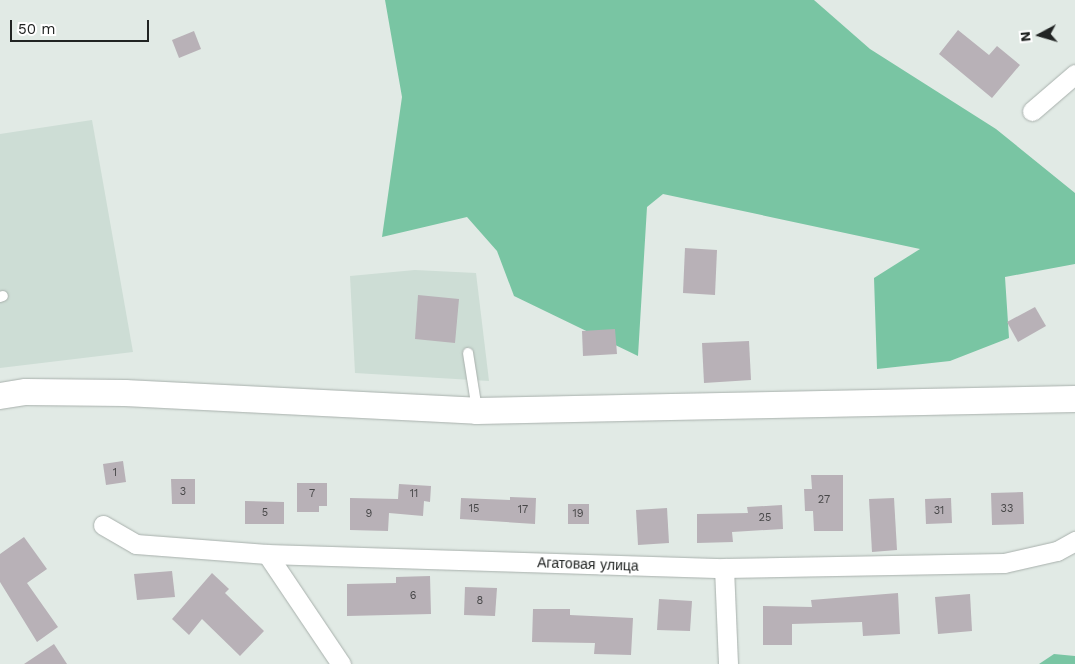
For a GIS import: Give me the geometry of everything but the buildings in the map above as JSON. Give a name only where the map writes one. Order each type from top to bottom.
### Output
[{"type":"street","points":[[1032,112],[1075,74]]},
{"type":"street","points":[[0,396],[26,392],[125,393],[477,411],[1075,399]]},
{"type":"street","name":"Агатовая улица","points":[[103,525],[136,544],[267,554],[724,568],[1004,562],[1057,551],[1075,541]]},
{"type":"street","points":[[267,554],[341,664]]},
{"type":"street","points":[[724,568],[728,664]]},
{"type":"lane","points":[[468,353],[477,411]]},
{"type":"shaded area","points":[[92,120],[133,352],[0,368],[0,134]]},
{"type":"shaded area","points":[[415,270],[476,273],[489,381],[355,373],[350,276]]},
{"type":"green space","points":[[385,0],[814,0],[870,49],[996,129],[1075,193],[1075,264],[1005,277],[1009,338],[950,361],[877,369],[874,278],[920,249],[663,194],[647,207],[638,356],[514,296],[497,251],[467,217],[382,237],[402,97]]},
{"type":"green space","points":[[1054,654],[1075,656],[1075,664],[1039,664]]}]
